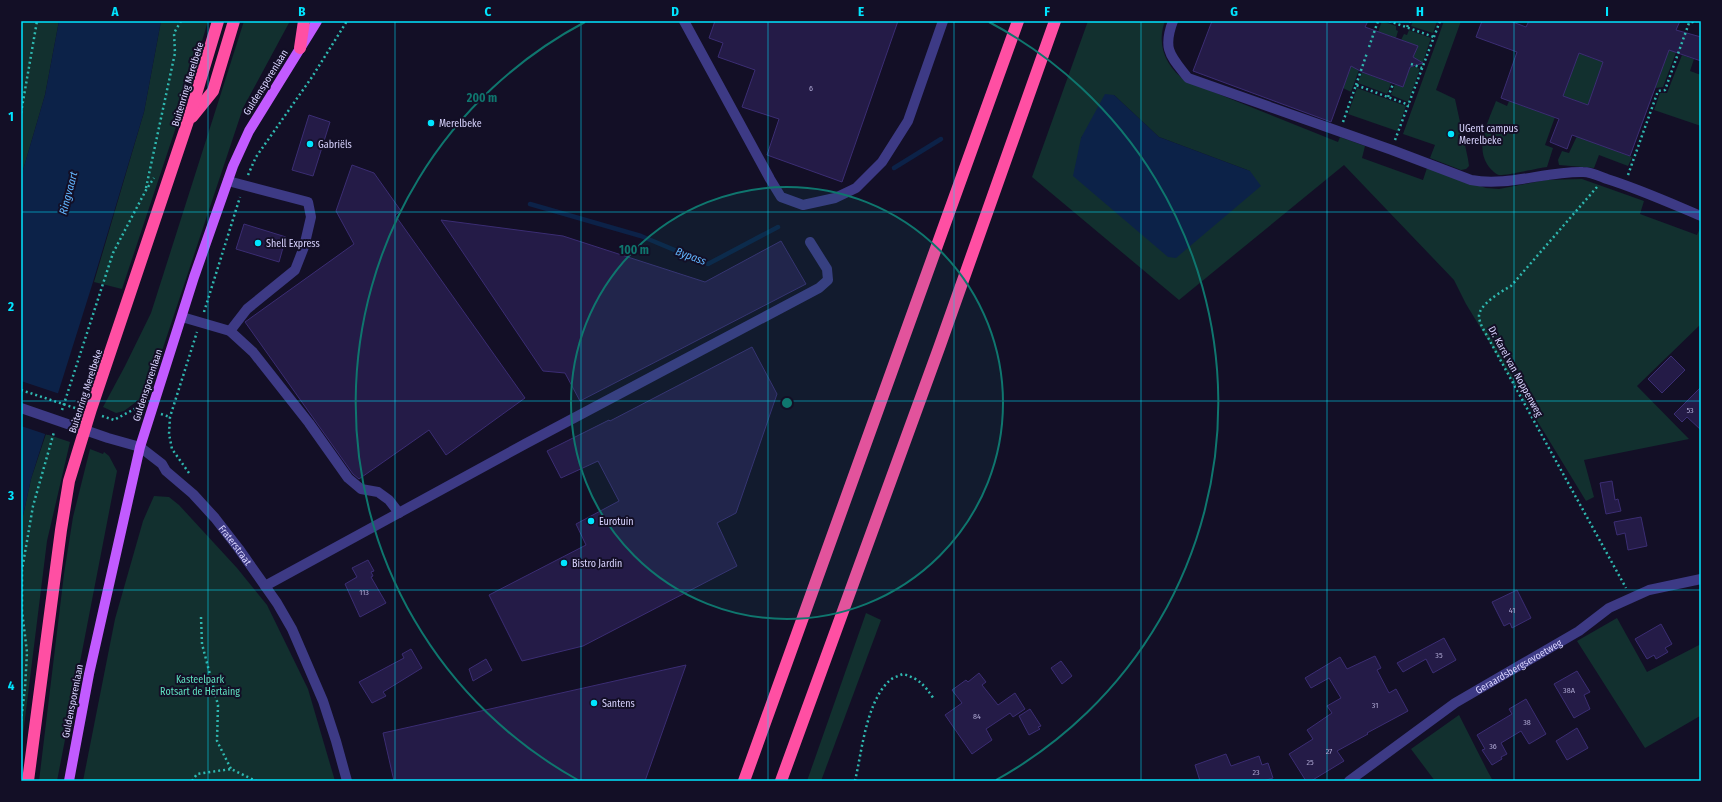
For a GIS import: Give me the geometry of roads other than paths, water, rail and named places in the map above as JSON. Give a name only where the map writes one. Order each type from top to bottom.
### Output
[{"type":"highway","name":"Buitenring Merelbeke","points":[[28,781],[69,480],[91,409],[188,121],[218,21]]},
{"type":"highway","points":[[188,121],[213,91],[234,21]]},
{"type":"highway","points":[[300,48],[304,21]]},
{"type":"highway","points":[[744,781],[1018,21]]},
{"type":"highway","points":[[781,781],[939,348],[1055,21]]},
{"type":"main road","name":"Guldensporenlaan","points":[[68,781],[89,674],[140,447],[182,316],[228,181],[249,131],[317,21]]},
{"type":"street","points":[[684,21],[777,191],[781,197],[803,205],[834,198],[856,188],[882,162],[908,121],[943,21]]},
{"type":"street","points":[[1173,21],[1168,35],[1170,55],[1188,78],[1392,150],[1470,180],[1498,182],[1570,172],[1586,172],[1625,185],[1701,216]]},
{"type":"street","points":[[228,181],[308,202],[311,217],[304,247],[295,270],[248,309],[230,331]]},
{"type":"street","points":[[265,586],[525,444],[819,288],[828,280],[827,269],[810,242]]},
{"type":"street","points":[[182,316],[230,331],[254,352],[309,423],[348,478],[361,489],[378,492],[389,500],[398,513]]},
{"type":"street","name":"Fraterstraat","points":[[21,408],[108,438],[140,447],[162,464],[166,471],[192,494],[215,518],[277,603],[292,628],[315,681],[336,741],[347,781]]},
{"type":"street","name":"Geraardsbergsevoetweg","points":[[1349,781],[1455,703],[1579,631],[1609,608],[1649,590],[1701,579]]},
{"type":"water","name":"Ringvaart","points":[[59,21],[161,21],[144,112],[93,282],[31,479],[21,525],[21,177],[45,95]]},
{"type":"water","points":[[1105,94],[1114,95],[1159,137],[1250,171],[1261,186],[1176,258],[1168,257],[1073,176],[1081,138]]},
{"type":"waterway","name":"Bypass","points":[[894,168],[941,139]]},
{"type":"waterway","name":"Bypass","points":[[530,204],[641,236],[708,264],[778,227]]},
{"type":"place","name":"Merelbeke","points":[[431,123]]},
{"type":"place","name":"UGent campus Merelbeke","points":[[1451,134]]},
{"type":"place","name":"Gabriëls","points":[[310,144]]},
{"type":"place","name":"Shell Express","points":[[258,243]]},
{"type":"place","name":"Eurotuin","points":[[591,521]]},
{"type":"place","name":"Bistro Jardin","points":[[564,563]]},
{"type":"place","name":"Santens","points":[[594,703]]},
{"type":"park label","name":"Kasteelpark Rotsart de Hertaing","points":[[200,684]]}]
